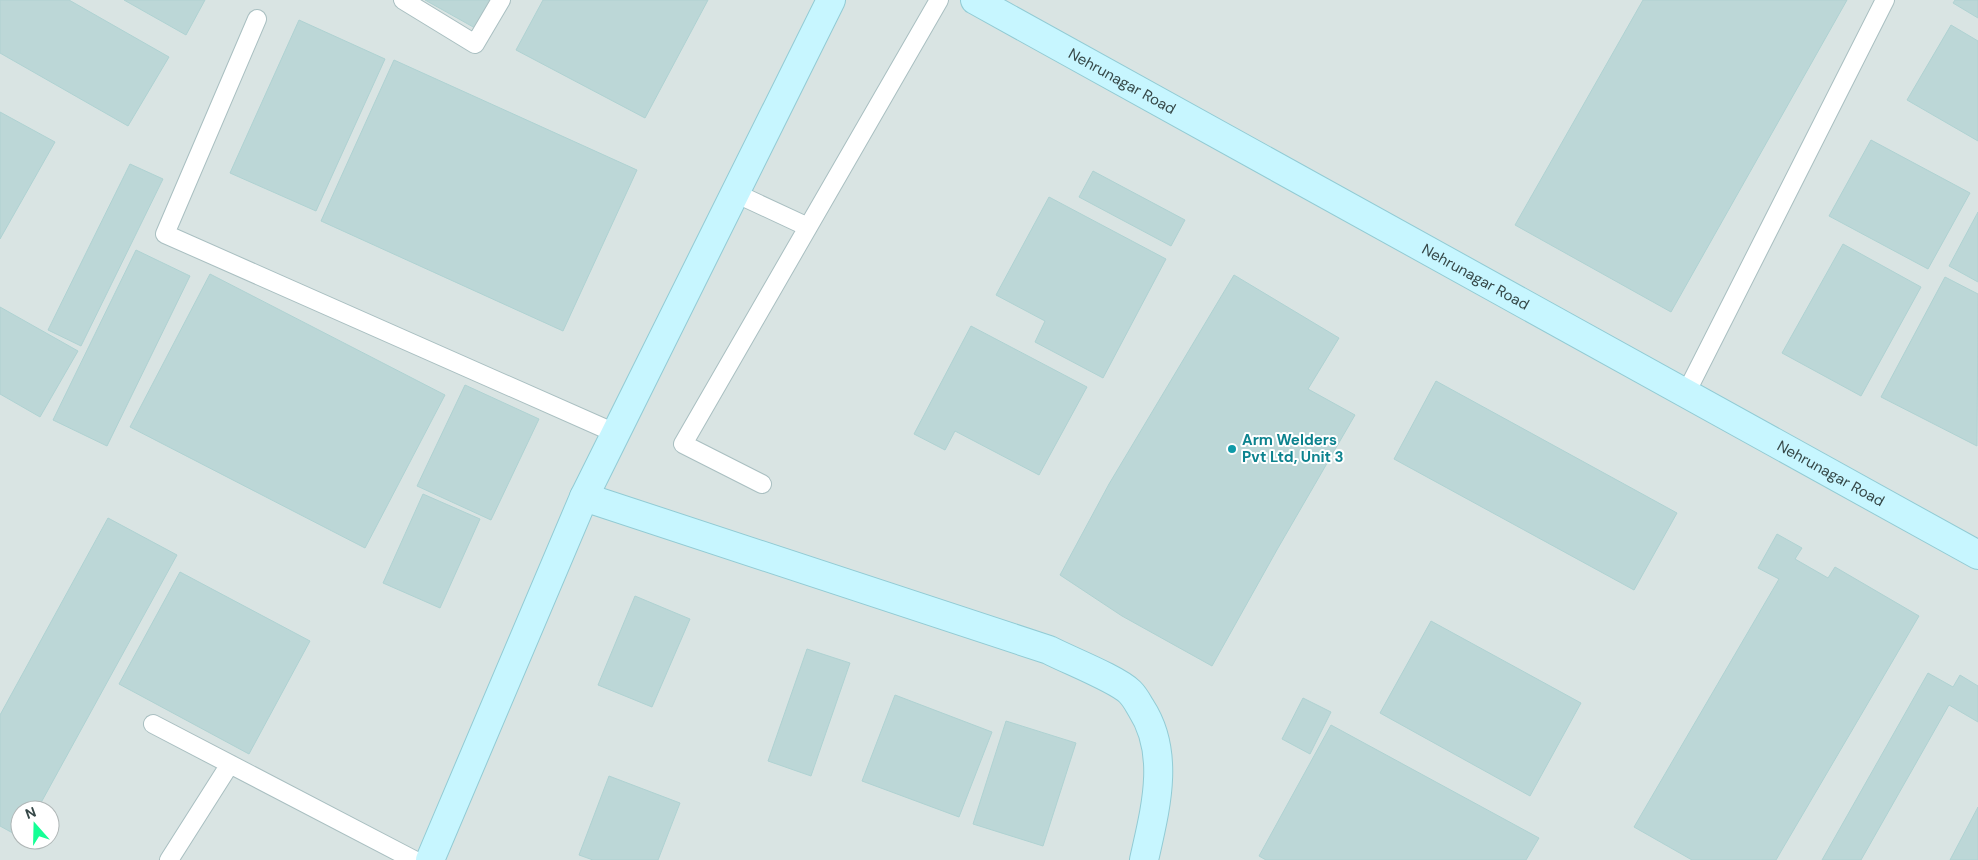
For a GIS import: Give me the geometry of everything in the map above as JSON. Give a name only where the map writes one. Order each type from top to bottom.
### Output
[{"type":"street","points":[[430,860],[584,497],[831,0]]},
{"type":"street","name":"Nehrunagar Road","points":[[975,0],[1978,555]]},
{"type":"street","points":[[584,497],[1049,650],[1111,680],[1130,692],[1148,718],[1158,750],[1158,785],[1144,860]]},
{"type":"lane","points":[[403,0],[475,44],[501,0]]},
{"type":"lane","points":[[762,484],[683,444],[939,0]]},
{"type":"lane","points":[[1686,393],[1885,0]]},
{"type":"lane","points":[[257,19],[166,234],[615,433]]},
{"type":"lane","points":[[735,193],[808,227]]},
{"type":"lane","points":[[153,724],[414,860]]},
{"type":"lane","points":[[170,860],[230,764]]},
{"type":"shaded area","points":[[0,0],[1978,0],[1978,860],[0,860]]},
{"type":"building","points":[[0,0],[69,0],[169,57],[128,126],[0,53]]},
{"type":"building","points":[[124,0],[205,0],[186,35]]},
{"type":"building","points":[[425,0],[491,0],[475,28]]},
{"type":"building","points":[[543,0],[708,0],[645,118],[516,50]]},
{"type":"building","points":[[1643,0],[1847,0],[1671,312],[1515,225]]},
{"type":"building","points":[[1955,0],[1978,0],[1978,18],[1953,3]]},
{"type":"building","points":[[299,20],[385,59],[316,211],[230,173]]},
{"type":"building","points":[[1951,25],[1978,41],[1978,141],[1907,100]]},
{"type":"building","points":[[394,60],[637,170],[563,331],[321,221]]},
{"type":"building","points":[[0,112],[55,142],[0,239]]},
{"type":"building","points":[[1871,140],[1970,193],[1928,269],[1829,216]]},
{"type":"building","points":[[130,164],[163,179],[81,346],[48,330]]},
{"type":"building","points":[[1093,171],[1185,220],[1171,246],[1079,197]]},
{"type":"building","points":[[1049,197],[1166,259],[1103,378],[1035,342],[1045,321],[996,295]]},
{"type":"building","points":[[1978,212],[1978,282],[1949,266]]},
{"type":"building","points":[[1843,244],[1921,287],[1861,396],[1782,353]]},
{"type":"building","points":[[136,250],[190,276],[107,446],[53,420]]},
{"type":"building","points":[[210,274],[445,395],[365,548],[130,427]]},
{"type":"building","name":"Arm Welders Pvt Ltd, Unit 3","points":[[1234,275],[1339,338],[1308,389],[1355,415],[1212,666],[1122,616],[1060,575],[1109,484]]},
{"type":"building","points":[[1945,277],[1978,294],[1977,446],[1881,397]]},
{"type":"building","points":[[0,307],[78,351],[40,417],[0,394]]},
{"type":"building","points":[[971,326],[1087,387],[1039,475],[955,431],[945,450],[914,434]]},
{"type":"building","points":[[1436,381],[1677,513],[1634,590],[1394,459]]},
{"type":"building","points":[[465,385],[539,419],[491,520],[417,486]]},
{"type":"building","points":[[423,494],[480,519],[440,608],[383,583]]},
{"type":"building","points":[[108,518],[177,555],[42,800],[10,800],[10,832],[0,826],[0,715]]},
{"type":"building","points":[[1777,534],[1802,548],[1795,559],[1828,578],[1835,567],[1919,616],[1776,860],[1692,860],[1634,827],[1779,579],[1758,568]]},
{"type":"building","points":[[180,572],[310,641],[249,754],[119,684]]},
{"type":"building","points":[[635,596],[690,619],[652,707],[598,685]]},
{"type":"building","points":[[1431,621],[1581,703],[1530,796],[1380,713]]},
{"type":"building","points":[[807,649],[850,663],[811,776],[768,761]]},
{"type":"building","points":[[1928,673],[1953,687],[1960,675],[1978,686],[1978,722],[1949,705],[1861,860],[1822,860]]},
{"type":"building","points":[[895,695],[992,732],[959,817],[862,781]]},
{"type":"building","points":[[1303,698],[1331,712],[1310,754],[1282,739]]},
{"type":"building","points":[[1006,721],[1076,743],[1043,846],[973,824]]},
{"type":"building","points":[[1331,725],[1539,838],[1526,860],[1266,860],[1259,856]]},
{"type":"building","points":[[609,776],[680,803],[658,860],[593,860],[579,855]]},
{"type":"building","points":[[1978,807],[1978,860],[1950,860]]},
{"type":"place","name":"Arm Welders Pvt Ltd, Unit 3","points":[[1232,449]]}]
